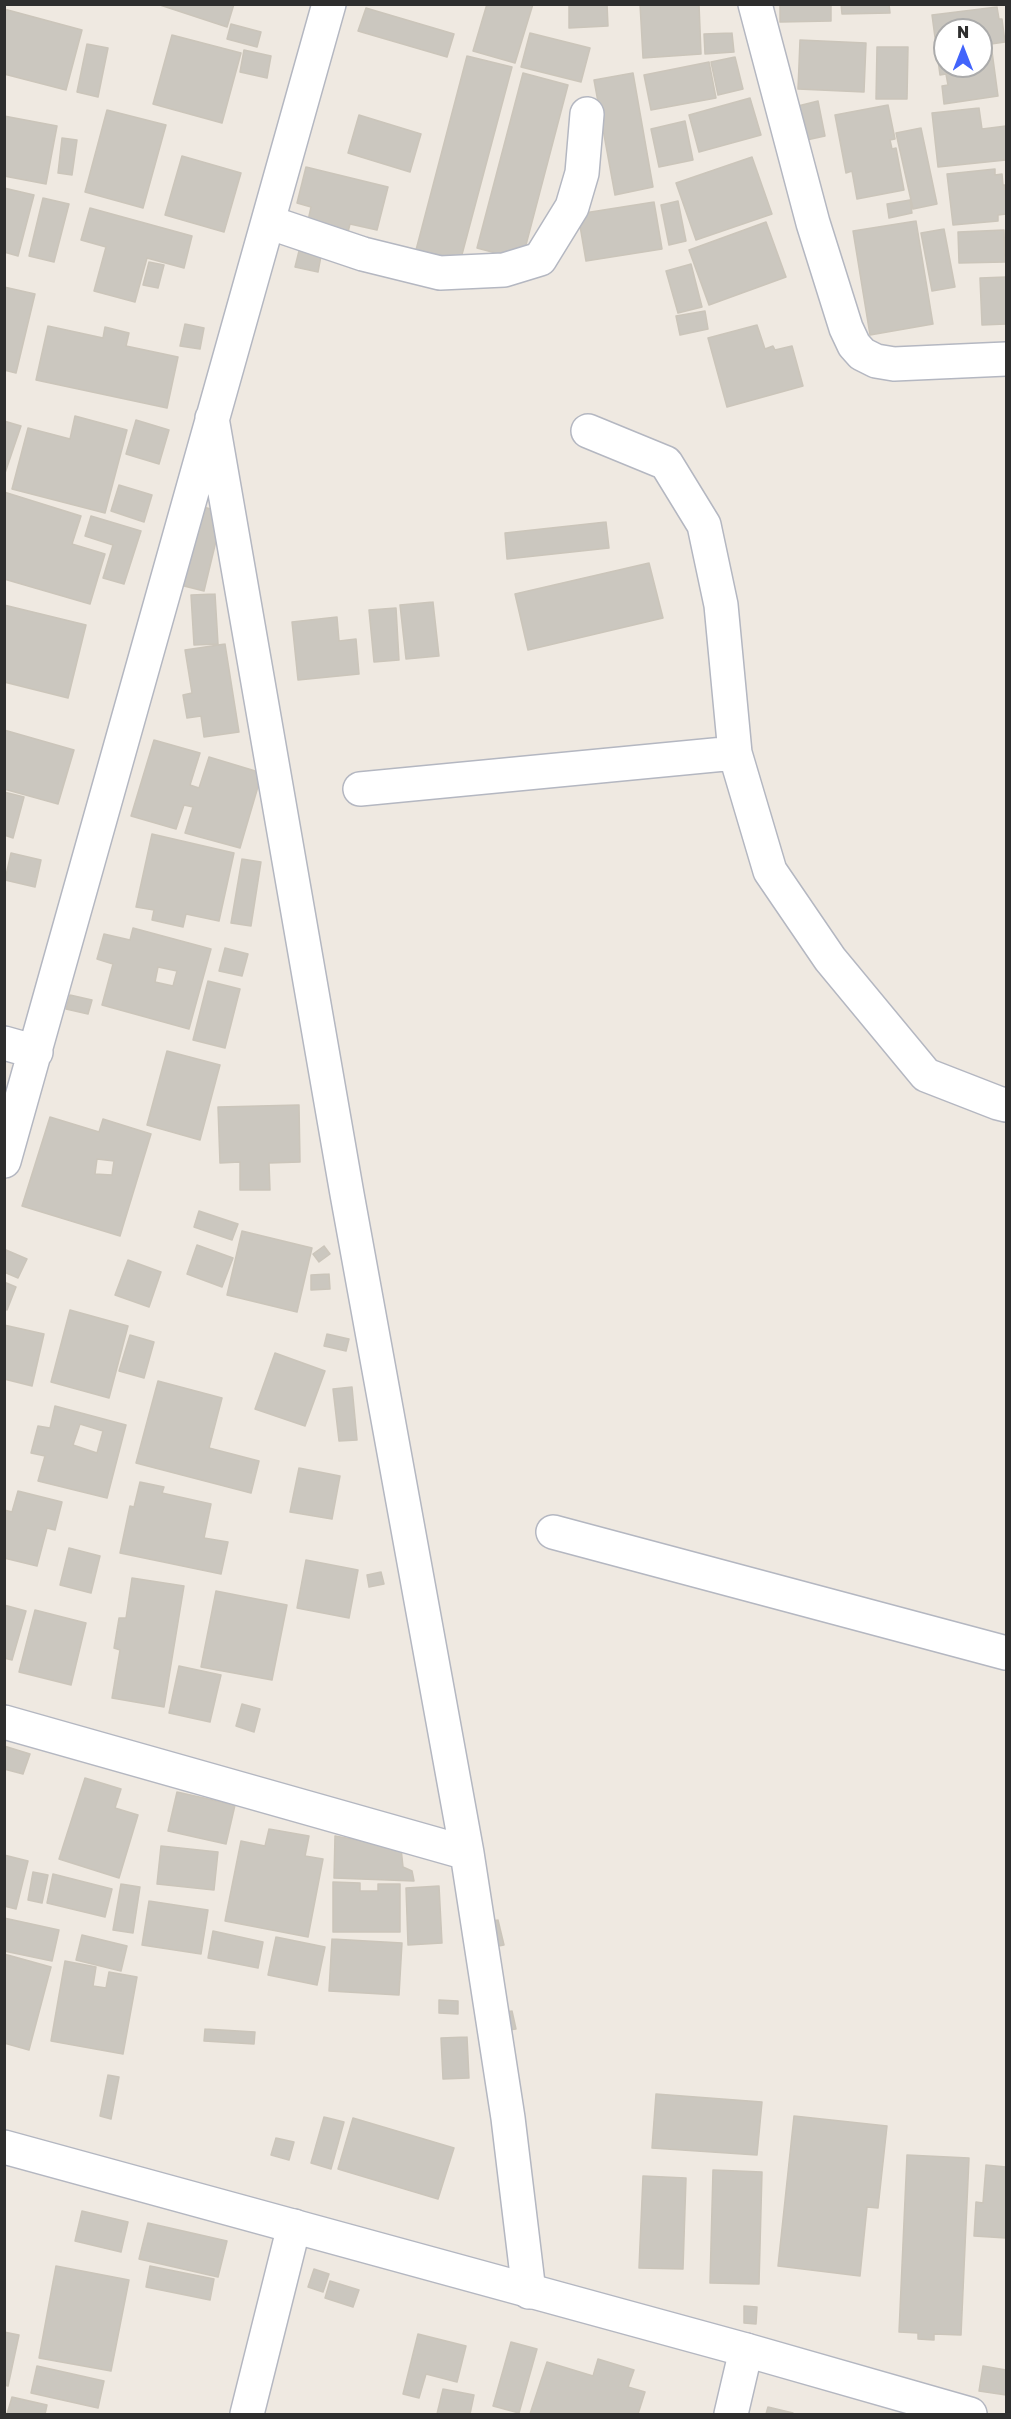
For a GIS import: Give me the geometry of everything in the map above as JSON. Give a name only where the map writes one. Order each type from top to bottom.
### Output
[{"type":"street","points":[[4,1161],[329,4]]},
{"type":"street","points":[[755,4],[813,223],[846,328],[854,345],[862,354],[876,361],[894,363],[1006,359]]},
{"type":"street","points":[[268,222],[363,254],[440,273],[504,270],[540,259],[572,207],[582,172],[587,114]]},
{"type":"street","points":[[212,418],[342,1170],[468,1853],[508,2118],[529,2292]]},
{"type":"street","points":[[588,431],[666,463],[704,525],[721,605],[735,753],[770,872],[830,959],[926,1075],[1006,1105]]},
{"type":"street","points":[[360,789],[735,753]]},
{"type":"street","points":[[4,1043],[36,1052]]},
{"type":"street","points":[[553,1532],[1006,1653]]},
{"type":"street","points":[[4,1722],[468,1853]]},
{"type":"street","points":[[4,2147],[746,2350],[969,2415]]},
{"type":"street","points":[[247,2415],[294,2226]]},
{"type":"street","points":[[731,2415],[746,2350]]},
{"type":"building","points":[[157,4],[234,4],[227,27]]},
{"type":"building","points":[[487,4],[533,4],[515,63],[473,51]]},
{"type":"building","points":[[569,4],[607,4],[608,26],[569,28]]},
{"type":"building","points":[[640,4],[699,4],[701,54],[643,58]]},
{"type":"building","points":[[780,4],[831,4],[831,21],[780,22]]},
{"type":"building","points":[[841,4],[889,4],[890,13],[842,14]]},
{"type":"building","points":[[997,7],[999,19],[1002,19],[1005,42],[993,44],[993,18],[933,18],[933,22],[932,15]]},
{"type":"building","points":[[366,8],[454,34],[447,57],[358,31]]},
{"type":"building","points":[[4,9],[82,30],[66,90],[4,74]]},
{"type":"building","points":[[231,24],[261,32],[257,47],[227,39]]},
{"type":"building","points":[[530,33],[590,48],[581,82],[521,67]]},
{"type":"building","points":[[732,33],[734,52],[705,54],[704,34]]},
{"type":"building","points":[[172,35],[241,53],[222,123],[153,104]]},
{"type":"building","points":[[800,40],[866,43],[864,92],[798,89]]},
{"type":"building","points":[[87,44],[108,48],[98,97],[77,92]]},
{"type":"building","points":[[877,47],[908,47],[907,99],[876,99]]},
{"type":"building","points":[[244,50],[271,56],[267,78],[240,72]]},
{"type":"building","points":[[467,56],[512,67],[460,262],[416,250]]},
{"type":"building","points":[[735,57],[743,89],[718,95],[711,62]]},
{"type":"building","points":[[993,59],[998,96],[944,104],[942,86],[948,85],[947,78],[993,78]]},
{"type":"building","points":[[709,62],[716,98],[651,110],[644,75]]},
{"type":"building","points":[[523,73],[568,85],[522,260],[477,248]]},
{"type":"building","points":[[633,73],[653,187],[615,195],[594,80]]},
{"type":"building","points":[[750,98],[761,135],[699,152],[689,115]]},
{"type":"building","points":[[818,101],[825,136],[802,141],[794,107]]},
{"type":"building","points":[[888,105],[895,139],[890,140],[892,149],[896,148],[904,190],[857,199],[852,171],[846,173],[835,115]]},
{"type":"building","points":[[979,108],[982,129],[1006,126],[1006,160],[938,167],[932,113]]},
{"type":"building","points":[[107,110],[166,125],[143,208],[85,192]]},
{"type":"building","points":[[359,115],[421,134],[410,172],[348,153]]},
{"type":"building","points":[[4,116],[57,126],[46,184],[4,176]]},
{"type":"building","points":[[685,121],[693,160],[659,167],[651,129]]},
{"type":"building","points":[[921,128],[937,204],[913,209],[896,133]]},
{"type":"building","points":[[62,138],[77,140],[72,175],[58,173]]},
{"type":"building","points":[[182,156],[241,173],[224,232],[165,215]]},
{"type":"building","points":[[752,157],[772,214],[696,240],[676,183]]},
{"type":"building","points":[[306,167],[388,187],[377,230],[350,224],[346,240],[306,230],[311,207],[297,203]]},
{"type":"building","points":[[995,169],[995,175],[1002,174],[1003,185],[1005,185],[1006,214],[998,215],[998,221],[953,225],[947,174]]},
{"type":"building","points":[[4,188],[34,195],[18,256],[4,252]]},
{"type":"building","points":[[43,198],[69,204],[54,262],[29,256]]},
{"type":"building","points":[[910,200],[912,213],[889,218],[887,204]]},
{"type":"building","points":[[678,201],[686,241],[669,245],[661,205]]},
{"type":"building","points":[[654,202],[662,249],[586,261],[578,214]]},
{"type":"building","points":[[90,208],[192,236],[184,268],[147,258],[135,302],[94,291],[106,247],[81,240]]},
{"type":"building","points":[[916,221],[933,324],[870,335],[853,231]]},
{"type":"building","points":[[766,222],[786,277],[709,305],[689,250]]},
{"type":"building","points":[[944,229],[955,287],[932,291],[921,233]]},
{"type":"building","points":[[1004,230],[1005,262],[959,263],[958,232]]},
{"type":"building","points":[[299,251],[321,256],[318,272],[295,267]]},
{"type":"building","points":[[149,262],[164,265],[158,288],[143,285]]},
{"type":"building","points":[[691,264],[702,307],[678,313],[666,271]]},
{"type":"building","points":[[1006,277],[1006,324],[982,325],[980,278]]},
{"type":"building","points":[[4,287],[35,294],[16,373],[4,370]]},
{"type":"building","points":[[705,311],[708,329],[680,335],[676,316]]},
{"type":"building","points":[[185,324],[204,328],[200,349],[180,346]]},
{"type":"building","points":[[757,325],[765,349],[773,346],[775,350],[792,346],[803,386],[727,407],[708,338]]},
{"type":"building","points":[[48,326],[103,338],[105,327],[129,333],[126,346],[178,357],[167,408],[36,380]]},
{"type":"building","points":[[75,416],[127,430],[105,513],[12,489],[28,428],[70,439]]},
{"type":"building","points":[[136,420],[169,430],[159,464],[126,454]]},
{"type":"building","points":[[4,421],[21,426],[4,476]]},
{"type":"building","points":[[119,485],[152,495],[144,522],[111,511]]},
{"type":"building","points":[[4,492],[81,516],[72,544],[105,554],[90,604],[4,579]]},
{"type":"building","points":[[195,505],[223,512],[204,591],[176,584]]},
{"type":"building","points":[[91,516],[141,531],[124,584],[103,578],[113,545],[85,536]]},
{"type":"building","points":[[606,522],[609,548],[507,559],[505,533]]},
{"type":"building","points":[[649,563],[663,618],[528,650],[515,594]]},
{"type":"building","points":[[215,594],[218,644],[194,645],[191,595]]},
{"type":"building","points":[[433,602],[439,656],[406,659],[400,605]]},
{"type":"building","points":[[4,605],[86,625],[68,698],[4,682]]},
{"type":"building","points":[[396,608],[399,660],[374,662],[369,610]]},
{"type":"building","points":[[337,617],[339,641],[356,639],[359,674],[298,680],[292,622]]},
{"type":"building","points":[[225,644],[239,732],[204,737],[201,716],[187,718],[183,695],[192,693],[185,650]]},
{"type":"building","points":[[4,730],[74,750],[58,804],[4,789]]},
{"type":"building","points":[[154,740],[200,753],[190,785],[199,788],[209,757],[262,773],[240,848],[185,833],[193,807],[184,805],[176,829],[131,816]]},
{"type":"building","points":[[4,792],[24,797],[13,838],[4,835]]},
{"type":"building","points":[[152,834],[234,853],[219,921],[186,914],[183,927],[152,920],[154,910],[136,907]]},
{"type":"building","points":[[11,853],[41,860],[35,887],[5,880]]},
{"type":"building","points":[[242,859],[261,862],[251,926],[231,923]]},
{"type":"building","points":[[133,928],[211,949],[189,1029],[102,1005],[113,964],[97,959],[104,934],[130,940]],"holes":[[[158,967],[177,971],[173,986],[155,982]]]},
{"type":"building","points":[[225,948],[248,954],[242,976],[219,971]]},
{"type":"building","points":[[208,981],[240,989],[225,1048],[193,1040]]},
{"type":"building","points":[[70,995],[92,1000],[88,1014],[66,1009]]},
{"type":"building","points":[[167,1051],[220,1065],[200,1140],[147,1125]]},
{"type":"building","points":[[299,1105],[300,1162],[269,1163],[270,1190],[240,1190],[240,1162],[220,1163],[218,1107]]},
{"type":"building","points":[[50,1117],[99,1132],[103,1119],[151,1134],[120,1236],[22,1206]],"holes":[[[97,1159],[114,1161],[112,1175],[95,1174]]]},
{"type":"building","points":[[199,1211],[238,1224],[232,1240],[194,1227]]},
{"type":"building","points":[[242,1231],[312,1248],[297,1312],[227,1295]]},
{"type":"building","points":[[197,1245],[233,1258],[222,1287],[187,1274]]},
{"type":"building","points":[[324,1246],[330,1254],[319,1262],[313,1254]]},
{"type":"building","points":[[6,1250],[27,1259],[18,1278],[4,1272]]},
{"type":"building","points":[[128,1260],[161,1272],[149,1307],[115,1295]]},
{"type":"building","points":[[329,1274],[330,1289],[311,1290],[311,1275]]},
{"type":"building","points":[[4,1282],[16,1287],[7,1310],[4,1309]]},
{"type":"building","points":[[70,1310],[128,1326],[109,1398],[51,1382]]},
{"type":"building","points":[[4,1325],[44,1334],[32,1386],[4,1379]]},
{"type":"building","points":[[327,1334],[349,1339],[346,1351],[324,1346]]},
{"type":"building","points":[[130,1335],[154,1342],[144,1378],[119,1371]]},
{"type":"building","points":[[275,1353],[325,1371],[305,1426],[255,1409]]},
{"type":"building","points":[[158,1381],[222,1398],[209,1448],[259,1461],[251,1493],[136,1463]]},
{"type":"building","points":[[352,1387],[357,1440],[339,1441],[333,1389]]},
{"type":"building","points":[[55,1406],[126,1425],[107,1498],[38,1481],[45,1456],[31,1453],[38,1426],[50,1428]],"holes":[[[80,1424],[103,1431],[97,1453],[73,1445]]]},
{"type":"building","points":[[299,1468],[340,1476],[332,1519],[290,1512]]},
{"type":"building","points":[[140,1482],[164,1487],[162,1493],[211,1504],[204,1538],[228,1542],[221,1574],[120,1553],[130,1506],[134,1507]]},
{"type":"building","points":[[18,1491],[62,1502],[55,1530],[47,1528],[37,1566],[4,1558],[4,1510],[12,1512]]},
{"type":"building","points":[[69,1548],[100,1556],[91,1593],[60,1585]]},
{"type":"building","points":[[306,1560],[358,1570],[349,1618],[297,1608]]},
{"type":"building","points":[[381,1572],[384,1584],[369,1587],[367,1575]]},
{"type":"building","points":[[132,1578],[184,1586],[164,1707],[112,1698],[120,1650],[114,1648],[119,1618],[126,1618]]},
{"type":"building","points":[[216,1591],[287,1605],[272,1680],[201,1667]]},
{"type":"building","points":[[4,1605],[26,1611],[12,1660],[4,1658]]},
{"type":"building","points":[[35,1610],[86,1623],[71,1685],[19,1672]]},
{"type":"building","points":[[179,1666],[221,1675],[210,1722],[169,1713]]},
{"type":"building","points":[[242,1704],[260,1709],[254,1732],[236,1726]]},
{"type":"building","points":[[4,1746],[30,1754],[23,1774],[4,1769]]},
{"type":"building","points":[[85,1778],[121,1789],[115,1808],[138,1815],[119,1878],[59,1859]]},
{"type":"building","points":[[177,1792],[235,1805],[226,1844],[168,1831]]},
{"type":"building","points":[[269,1829],[309,1836],[305,1856],[323,1859],[308,1937],[225,1921],[241,1841],[265,1846]]},
{"type":"building","points":[[335,1836],[401,1848],[403,1867],[412,1871],[414,1881],[334,1878]]},
{"type":"building","points":[[161,1846],[218,1852],[214,1890],[157,1884]]},
{"type":"building","points":[[4,1855],[28,1861],[16,1909],[4,1906]]},
{"type":"building","points":[[33,1872],[48,1875],[42,1903],[28,1900]]},
{"type":"building","points":[[53,1874],[112,1889],[105,1917],[47,1903]]},
{"type":"building","points":[[333,1882],[360,1883],[360,1891],[378,1891],[378,1884],[400,1884],[400,1932],[333,1932]]},
{"type":"building","points":[[121,1884],[140,1887],[133,1933],[113,1930]]},
{"type":"building","points":[[439,1886],[442,1943],[408,1945],[406,1888]]},
{"type":"building","points":[[149,1901],[208,1910],[201,1954],[142,1945]]},
{"type":"building","points":[[4,1918],[59,1930],[52,1961],[4,1951]]},
{"type":"building","points":[[498,1920],[504,1945],[487,1948],[482,1923]]},
{"type":"building","points":[[213,1931],[263,1942],[258,1968],[208,1958]]},
{"type":"building","points":[[82,1935],[127,1946],[121,1971],[76,1960]]},
{"type":"building","points":[[276,1937],[325,1947],[317,1985],[268,1975]]},
{"type":"building","points":[[332,1939],[402,1943],[399,1995],[329,1991]]},
{"type":"building","points":[[4,1954],[51,1967],[29,2050],[4,2043]]},
{"type":"building","points":[[65,1961],[96,1967],[93,1986],[106,1988],[109,1972],[137,1977],[123,2054],[51,2041]]},
{"type":"building","points":[[439,2000],[458,2001],[458,2014],[439,2013]]},
{"type":"building","points":[[512,2011],[516,2029],[508,2030],[505,2012]]},
{"type":"building","points":[[205,2029],[255,2032],[254,2044],[204,2041]]},
{"type":"building","points":[[467,2037],[469,2078],[443,2079],[441,2038]]},
{"type":"building","points":[[108,2075],[119,2077],[111,2119],[100,2116]]},
{"type":"building","points":[[656,2094],[762,2102],[757,2155],[652,2148]]},
{"type":"building","points":[[794,2116],[887,2126],[878,2208],[867,2207],[860,2276],[778,2266]]},
{"type":"building","points":[[324,2117],[344,2122],[331,2169],[311,2163]]},
{"type":"building","points":[[353,2118],[454,2148],[438,2199],[338,2169]]},
{"type":"building","points":[[276,2138],[294,2142],[289,2160],[271,2155]]},
{"type":"building","points":[[907,2155],[969,2158],[961,2335],[934,2334],[934,2340],[918,2339],[918,2333],[899,2332]]},
{"type":"building","points":[[986,2165],[1006,2167],[1006,2238],[974,2236],[976,2202],[983,2203]]},
{"type":"building","points":[[713,2170],[762,2172],[759,2284],[710,2283]]},
{"type":"building","points":[[643,2176],[686,2178],[683,2269],[639,2268]]},
{"type":"building","points":[[82,2211],[128,2222],[121,2252],[75,2241]]},
{"type":"building","points":[[148,2223],[227,2241],[218,2277],[139,2259]]},
{"type":"building","points":[[56,2266],[129,2280],[111,2371],[39,2358]]},
{"type":"building","points":[[150,2266],[214,2279],[210,2300],[146,2287]]},
{"type":"building","points":[[314,2269],[329,2274],[323,2292],[308,2287]]},
{"type":"building","points":[[330,2281],[359,2290],[353,2307],[325,2298]]},
{"type":"building","points":[[744,2306],[757,2307],[756,2324],[744,2323]]},
{"type":"building","points":[[4,2332],[19,2335],[8,2386],[4,2385]]},
{"type":"building","points":[[418,2334],[466,2346],[457,2382],[426,2374],[419,2398],[403,2394]]},
{"type":"building","points":[[511,2342],[537,2349],[519,2413],[493,2406]]},
{"type":"building","points":[[598,2359],[634,2370],[628,2387],[645,2392],[638,2414],[530,2414],[547,2362],[593,2376]]},
{"type":"building","points":[[37,2366],[104,2381],[98,2408],[31,2393]]},
{"type":"building","points":[[983,2366],[1006,2370],[1006,2395],[979,2391]]},
{"type":"building","points":[[443,2389],[474,2395],[470,2414],[437,2414]]},
{"type":"building","points":[[12,2397],[47,2405],[45,2414],[7,2414]]},
{"type":"building","points":[[768,2407],[793,2413],[793,2414],[766,2414]]}]
